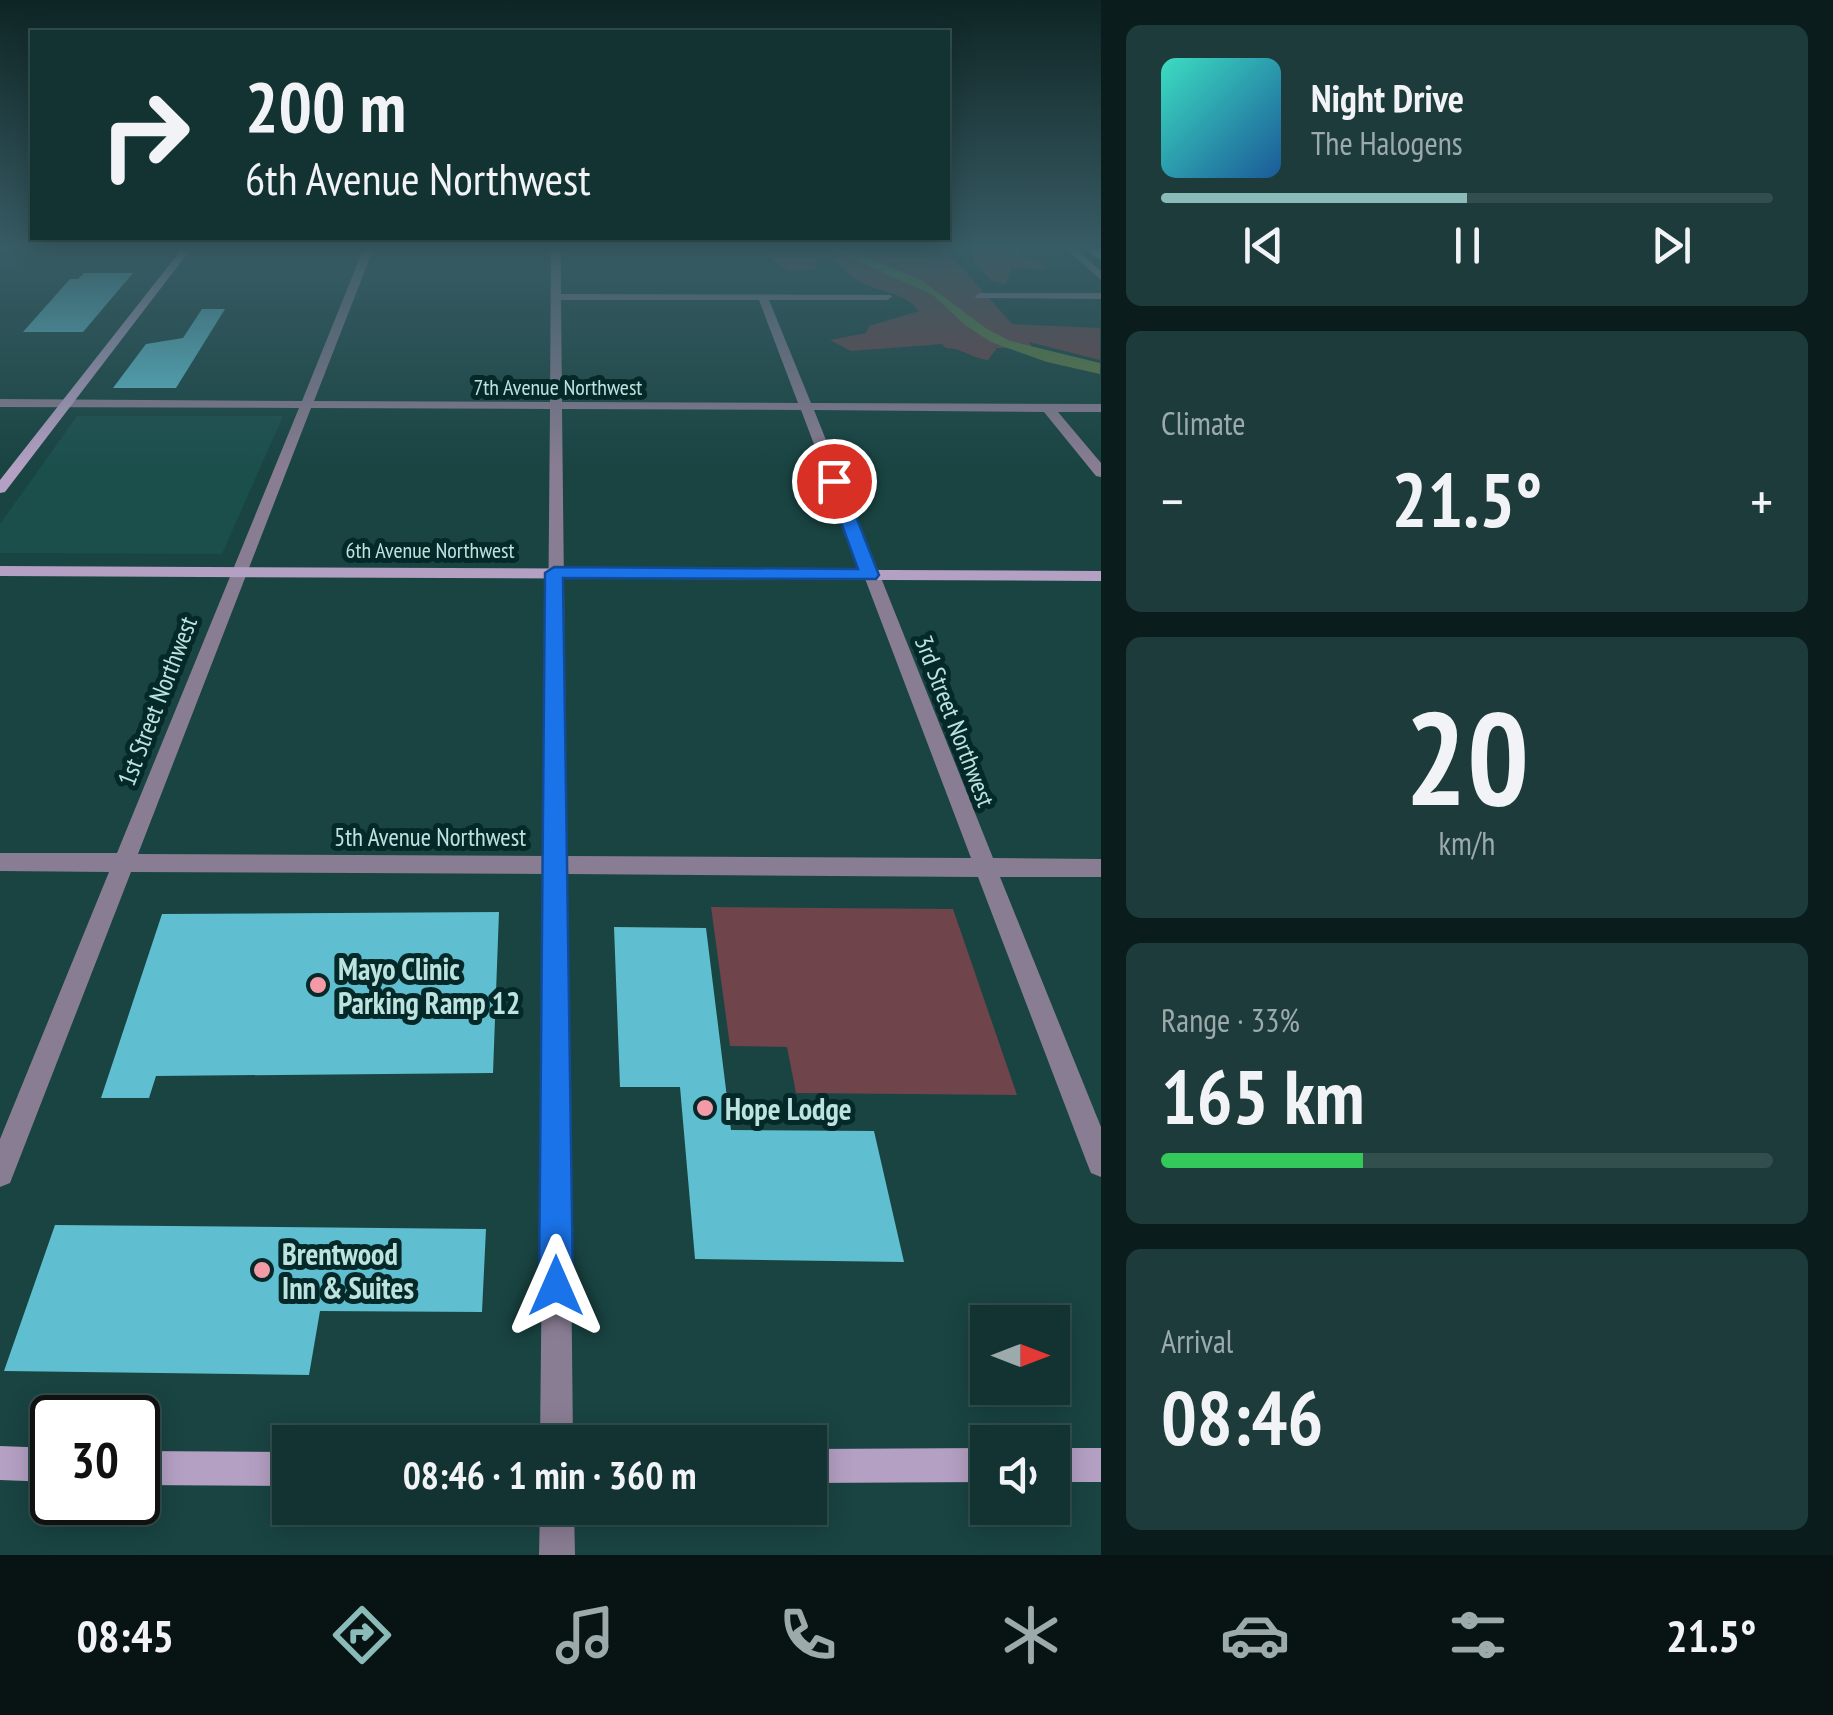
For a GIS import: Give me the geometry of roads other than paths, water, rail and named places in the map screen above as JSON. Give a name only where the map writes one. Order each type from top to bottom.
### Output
[{"type":"street","points":[[0,489],[129,323]]},
{"type":"street","name":"1st Street Northwest","points":[[0,1173],[339,323]]},
{"type":"street","points":[[556,323],[557,1425]]},
{"type":"street","name":"3rd Street Northwest","points":[[773,323],[1100,1163]]},
{"type":"street","name":"7th Avenue Northwest","points":[[0,404],[1100,408]]},
{"type":"street","points":[[1049,408],[1100,474]]},
{"type":"street","name":"6th Avenue Northwest","points":[[0,571],[1100,576]]},
{"type":"street","name":"5th Avenue Northwest","points":[[0,862],[1100,868]]},
{"type":"street","points":[[0,1463],[30,1464]]},
{"type":"street","points":[[827,1466],[970,1465]]},
{"type":"street","points":[[1070,1465],[1100,1465]]},
{"type":"street","points":[[160,1468],[272,1469]]},
{"type":"street","points":[[557,1525],[557,1555]]},
{"type":"place","name":"Mayo Clinic Parking Ramp 12","points":[[318,985]]},
{"type":"place","name":"Hope Lodge","points":[[705,1108]]},
{"type":"place","name":"Brentwood Inn & Suites","points":[[262,1270]]}]
